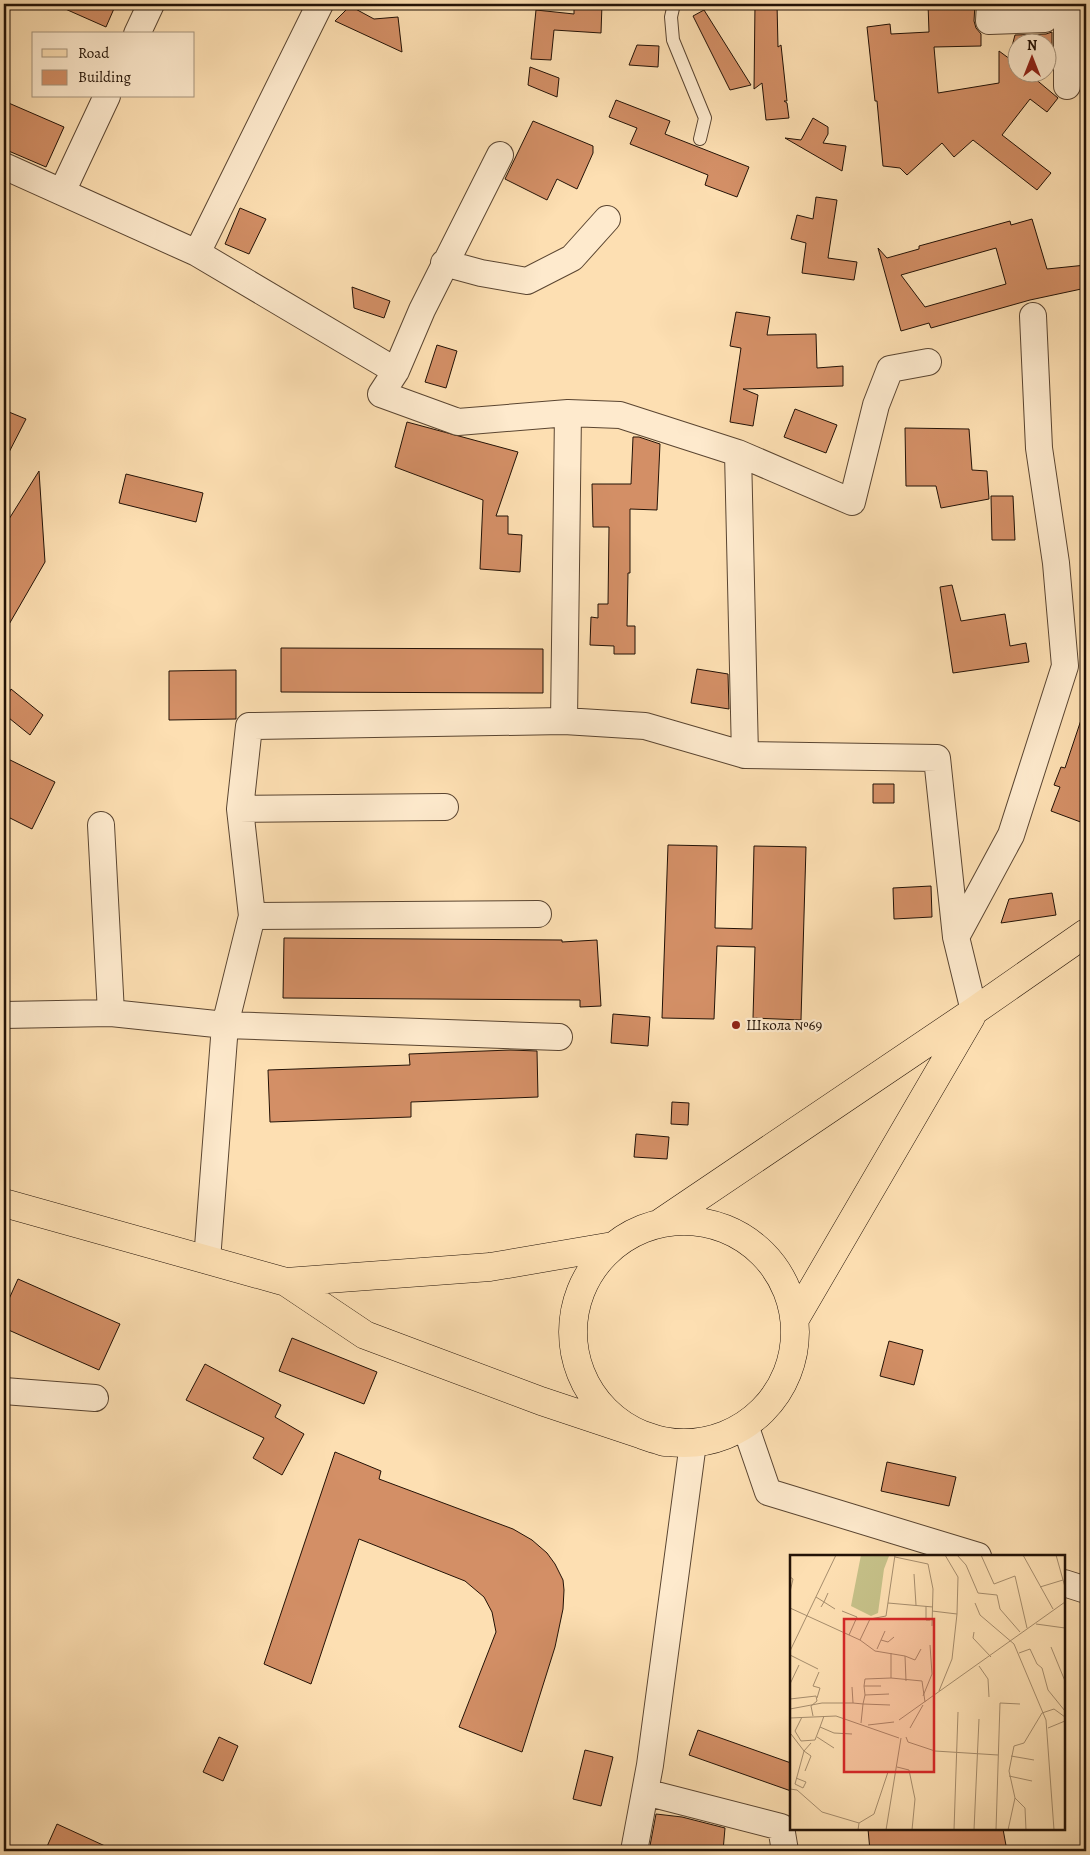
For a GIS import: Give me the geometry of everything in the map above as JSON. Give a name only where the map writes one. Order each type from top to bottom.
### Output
[{"type":"main road","points":[[664,1442],[630,1430],[601,1408],[581,1377],[572,1342],[575,1306],[589,1273],[613,1246],[635,1232],[659,1223],[974,1011],[1086,933]]},
{"type":"main road","points":[[795,1319],[974,1011]]},
{"type":"main road","points":[[4,1203],[286,1282],[365,1335],[541,1401],[664,1442],[693,1443],[720,1438],[745,1425],[769,1405],[785,1379],[794,1350],[795,1319],[785,1284],[763,1253],[732,1232],[696,1221],[659,1223]]},
{"type":"main road","points":[[286,1282],[490,1267],[613,1246]]},
{"type":"street","points":[[138,32],[151,4]]},
{"type":"street","points":[[198,254],[320,4]]},
{"type":"street","points":[[990,4],[989,22],[1045,19]]},
{"type":"street","points":[[1067,4],[1068,86]]},
{"type":"street","points":[[62,192],[106,98]]},
{"type":"street","points":[[500,155],[444,263],[396,371],[381,394],[458,422],[568,413],[620,416],[738,453],[852,502],[876,405],[890,369],[928,362]]},
{"type":"street","points":[[4,166],[198,254],[396,371]]},
{"type":"street","points":[[444,263],[481,273],[527,281],[572,258],[607,219]]},
{"type":"street","points":[[956,936],[1011,834],[1066,666],[1056,563],[1039,448],[1033,316]]},
{"type":"street","points":[[564,722],[568,413]]},
{"type":"street","points":[[738,453],[745,755]]},
{"type":"street","points":[[206,1260],[226,1025],[252,916],[240,809],[249,726],[564,722],[645,726],[745,755],[937,758],[956,936],[974,1011]]},
{"type":"street","points":[[240,809],[446,807]]},
{"type":"street","points":[[101,825],[111,1013]]},
{"type":"street","points":[[252,916],[538,914]]},
{"type":"street","points":[[4,1015],[111,1013],[226,1025],[559,1037]]},
{"type":"street","points":[[4,1391],[95,1398]]},
{"type":"street","points":[[745,1425],[768,1492],[975,1555]]},
{"type":"street","points":[[634,1851],[652,1755],[693,1443]]},
{"type":"street","points":[[1065,1583],[1086,1590]]},
{"type":"street","points":[[645,1792],[781,1827],[785,1851]]},
{"type":"lane","points":[[674,4],[671,17],[673,40],[705,118],[700,138]]},
{"type":"building","points":[[54,4],[116,4],[106,27]]},
{"type":"building","points":[[574,4],[602,4],[601,33],[554,30],[551,60],[531,59],[536,10],[574,14]]},
{"type":"building","points":[[755,4],[777,4],[778,47],[781,45],[787,101],[784,101],[787,103],[789,118],[766,120],[762,83],[754,89]]},
{"type":"building","points":[[928,4],[975,4],[974,21],[976,28],[981,34],[981,46],[934,47],[938,93],[999,83],[999,51],[1008,58],[1008,82],[1039,82],[1058,98],[1047,112],[1030,99],[1002,135],[1051,173],[1037,190],[973,140],[954,157],[942,143],[907,175],[900,168],[883,166],[867,27],[890,24],[891,34],[929,32]]},
{"type":"building","points":[[350,6],[374,19],[398,17],[402,52],[335,21]]},
{"type":"building","points":[[704,10],[751,85],[730,90],[693,16]]},
{"type":"building","points":[[637,45],[659,46],[658,67],[629,65]]},
{"type":"building","points":[[530,67],[559,78],[557,97],[528,85]]},
{"type":"building","points":[[616,100],[670,121],[665,134],[749,167],[737,197],[705,185],[708,175],[630,144],[637,128],[609,117]]},
{"type":"building","points":[[4,101],[64,127],[46,167],[4,149]]},
{"type":"building","points":[[813,118],[828,127],[828,134],[823,143],[846,146],[842,171],[785,138],[801,140]]},
{"type":"building","points":[[533,121],[593,146],[593,153],[577,189],[557,179],[547,200],[505,179]]},
{"type":"building","points":[[816,197],[837,200],[828,258],[857,262],[854,280],[802,273],[806,243],[791,239],[797,215],[813,219]]},
{"type":"building","points":[[240,208],[266,219],[249,254],[225,244]]},
{"type":"building","points":[[1032,219],[1047,269],[1086,265],[1086,288],[1030,300],[931,328],[929,323],[901,331],[878,248],[887,258],[919,249],[919,246],[1010,221],[1011,225]],"holes":[[[996,248],[1006,284],[925,307],[901,275]]]},
{"type":"building","points":[[352,287],[390,301],[384,318],[354,308]]},
{"type":"building","points":[[736,312],[770,317],[767,335],[816,334],[817,368],[843,366],[843,386],[743,389],[758,395],[753,426],[730,422],[741,348],[730,346]]},
{"type":"building","points":[[437,345],[457,351],[446,388],[425,382]]},
{"type":"building","points":[[795,409],[837,425],[826,453],[784,437]]},
{"type":"building","points":[[4,410],[26,419],[4,462]]},
{"type":"building","points":[[407,422],[518,452],[496,516],[508,516],[508,534],[522,535],[520,572],[480,569],[483,500],[395,467]]},
{"type":"building","points":[[905,428],[969,429],[972,470],[987,471],[989,499],[941,508],[936,486],[906,486]]},
{"type":"building","points":[[633,437],[639,437],[660,444],[657,510],[630,509],[630,573],[628,573],[627,626],[635,626],[635,654],[614,654],[614,646],[590,645],[591,617],[598,618],[598,604],[608,604],[609,527],[593,527],[592,484],[631,484]]},
{"type":"building","points":[[39,471],[45,562],[4,633],[4,527]]},
{"type":"building","points":[[126,474],[203,493],[196,522],[119,503]]},
{"type":"building","points":[[991,496],[1013,496],[1015,540],[992,540]]},
{"type":"building","points":[[952,585],[961,621],[1005,614],[1010,646],[1026,643],[1029,662],[953,673],[940,587]]},
{"type":"building","points":[[281,648],[543,649],[543,693],[281,692]]},
{"type":"building","points":[[697,669],[728,674],[729,709],[691,703]]},
{"type":"building","points":[[236,670],[236,719],[169,720],[169,671]]},
{"type":"building","points":[[11,689],[43,715],[30,735],[4,714],[4,704]]},
{"type":"building","points":[[1083,714],[1086,714],[1086,824],[1051,811],[1060,787],[1054,785],[1061,767],[1065,768]]},
{"type":"building","points":[[4,757],[55,782],[32,829],[4,815]]},
{"type":"building","points":[[873,784],[894,784],[894,803],[873,803]]},
{"type":"building","points":[[668,845],[717,846],[715,928],[752,929],[754,846],[806,847],[801,1020],[753,1018],[755,947],[717,946],[714,1019],[662,1018]]},
{"type":"building","points":[[931,886],[932,917],[894,919],[893,888]]},
{"type":"building","points":[[1052,893],[1056,915],[1001,923],[1009,899]]},
{"type":"building","points":[[284,938],[562,940],[562,942],[597,940],[601,1006],[580,1007],[580,1000],[283,998]]},
{"type":"building","points":[[613,1014],[650,1017],[648,1046],[611,1043]]},
{"type":"building","points":[[510,1050],[537,1051],[538,1097],[411,1102],[411,1117],[270,1122],[268,1070],[410,1065],[409,1054]]},
{"type":"building","points":[[672,1102],[689,1103],[688,1125],[671,1124]]},
{"type":"building","points":[[636,1134],[669,1137],[667,1159],[634,1157]]},
{"type":"building","points":[[18,1279],[120,1324],[99,1370],[4,1328],[4,1310]]},
{"type":"building","points":[[292,1338],[377,1372],[364,1404],[279,1371]]},
{"type":"building","points":[[889,1341],[923,1350],[914,1385],[880,1376]]},
{"type":"building","points":[[205,1364],[281,1405],[275,1417],[304,1434],[282,1475],[253,1458],[264,1438],[186,1400]]},
{"type":"building","points":[[335,1452],[381,1471],[379,1479],[513,1529],[532,1540],[547,1553],[555,1564],[563,1580],[563,1609],[555,1647],[522,1752],[459,1727],[496,1632],[492,1612],[484,1597],[465,1581],[359,1539],[311,1684],[264,1664]]},
{"type":"building","points":[[887,1462],[956,1477],[949,1506],[881,1491]]},
{"type":"building","points":[[698,1730],[790,1763],[790,1791],[689,1755]]},
{"type":"building","points":[[219,1737],[238,1746],[223,1781],[203,1772]]},
{"type":"building","points":[[585,1750],[613,1757],[601,1806],[573,1799]]},
{"type":"building","points":[[656,1814],[682,1817],[725,1828],[723,1851],[649,1851]]},
{"type":"building","points":[[57,1824],[116,1851],[45,1851]]},
{"type":"building","points":[[868,1830],[1003,1830],[1007,1851],[870,1851]]},
{"type":"place","name":"Школа №69","points":[[736,1025]]}]
